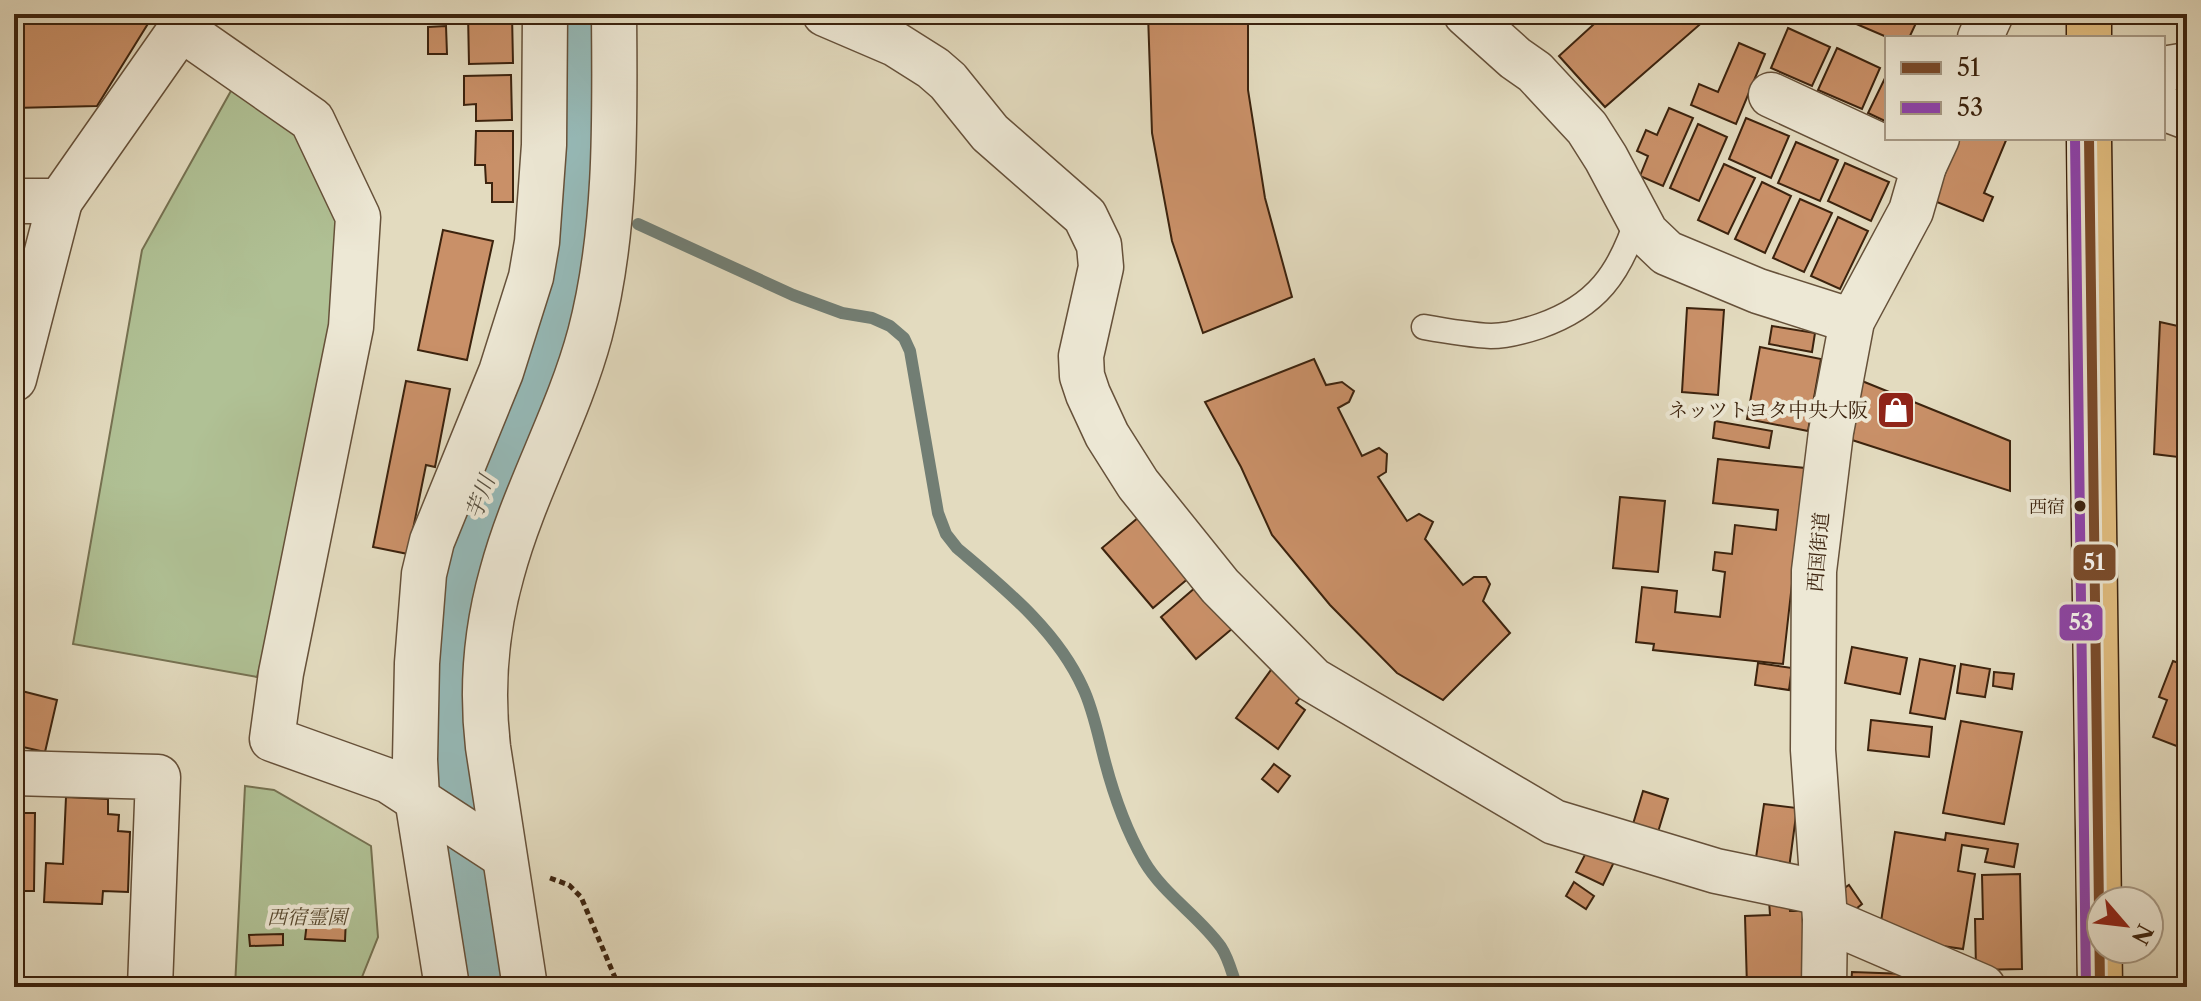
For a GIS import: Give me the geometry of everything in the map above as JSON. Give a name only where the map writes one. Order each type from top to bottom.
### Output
[{"type":"highway","points":[[2089,14],[2089,36]]},
{"type":"highway","points":[[2089,140],[2100,987]]},
{"type":"street","points":[[447,987],[426,804],[415,760],[416,677],[427,558],[519,321],[531,277],[537,242],[544,145],[545,14]]},
{"type":"street","points":[[525,987],[492,847],[484,715],[487,644],[502,570],[572,392],[596,307],[610,188],[614,14]]},
{"type":"street","points":[[825,14],[888,41],[933,68],[948,81],[990,133],[1085,216],[1099,245],[1101,267],[1081,356],[1082,376],[1107,435],[1138,484],[1220,586],[1313,680],[1554,822],[1823,906],[1983,987]]},
{"type":"street","points":[[1466,14],[1535,72],[1587,128],[1646,233],[1667,253],[1758,291],[1852,321]]},
{"type":"street","points":[[1981,36],[1991,14]]},
{"type":"street","points":[[14,379],[60,201],[186,21],[312,120],[358,217],[351,327],[281,673],[272,739],[389,781],[492,847]]},
{"type":"street","points":[[2165,69],[2187,65]]},
{"type":"street","points":[[1771,95],[1885,136]]},
{"type":"street","points":[[2165,109],[2187,117]]},
{"type":"street","points":[[1897,140],[1930,152]]},
{"type":"street","name":"西国街道","points":[[1824,987],[1823,906],[1813,750],[1814,571],[1831,432],[1852,321],[1911,211],[1930,152]]},
{"type":"street","points":[[14,201],[60,201]]},
{"type":"street","points":[[14,773],[158,777],[150,987]]},
{"type":"lane","points":[[1424,327],[1495,336],[1535,328],[1579,309],[1603,289],[1611,277],[1638,217]]},
{"type":"path","points":[[492,847],[575,889],[587,909],[619,987]]},
{"type":"green space","points":[[241,73],[312,120],[358,217],[351,327],[257,677],[73,644],[142,250]]},
{"type":"green space","name":"西宿霊園","points":[[245,786],[274,790],[371,846],[378,937],[358,987],[235,987]]},
{"type":"building","points":[[14,14],[154,14],[97,106],[14,108]]},
{"type":"building","points":[[468,14],[512,14],[513,63],[469,64]]},
{"type":"building","points":[[1148,14],[1248,14],[1248,90],[1265,198],[1292,297],[1203,333],[1172,241],[1152,133]]},
{"type":"building","points":[[1605,14],[1708,14],[1705,20],[1605,107],[1559,56]]},
{"type":"building","points":[[1833,14],[1903,14],[1917,21],[1910,36],[1885,36]]},
{"type":"building","points":[[446,26],[447,54],[428,54],[428,27]]},
{"type":"building","points":[[1788,28],[1830,47],[1812,86],[1771,68]]},
{"type":"building","points":[[1739,43],[1765,54],[1736,124],[1691,105],[1699,84],[1718,92]]},
{"type":"building","points":[[1837,48],[1880,68],[1862,109],[1818,90]]},
{"type":"building","points":[[511,75],[512,120],[476,121],[476,104],[464,105],[464,76]]},
{"type":"building","points":[[1885,78],[1885,121],[1868,113]]},
{"type":"building","points":[[1669,108],[1693,118],[1663,186],[1640,176],[1648,156],[1637,151],[1646,130],[1657,135]]},
{"type":"building","points":[[1746,118],[1789,136],[1771,178],[1729,159]]},
{"type":"building","points":[[1698,124],[1727,137],[1699,201],[1670,188]]},
{"type":"building","points":[[476,131],[513,131],[513,202],[492,202],[492,183],[486,183],[485,165],[475,165]]},
{"type":"building","points":[[1956,140],[2006,140],[1984,193],[1993,197],[1983,221],[1932,200]]},
{"type":"building","points":[[1796,142],[1838,160],[1820,201],[1778,183]]},
{"type":"building","points":[[1845,163],[1889,182],[1871,221],[1828,201]]},
{"type":"building","points":[[1724,164],[1755,178],[1728,234],[1698,220]]},
{"type":"building","points":[[1762,182],[1791,196],[1765,253],[1735,239]]},
{"type":"building","points":[[1800,199],[1832,213],[1804,272],[1773,258]]},
{"type":"building","points":[[1838,217],[1868,231],[1840,289],[1811,276]]},
{"type":"building","points":[[443,230],[493,241],[467,360],[418,350]]},
{"type":"building","points":[[1687,308],[1724,310],[1718,395],[1682,392]]},
{"type":"building","points":[[2160,322],[2187,328],[2187,436],[2178,457],[2154,454]]},
{"type":"building","points":[[1772,326],[1815,333],[1812,352],[1769,344]]},
{"type":"building","points":[[1760,347],[1821,359],[1808,431],[1747,419]]},
{"type":"building","points":[[1314,359],[1326,385],[1342,382],[1354,391],[1349,402],[1338,408],[1362,456],[1379,448],[1387,454],[1386,472],[1378,477],[1407,521],[1419,514],[1433,522],[1425,539],[1463,585],[1474,577],[1486,577],[1490,584],[1483,601],[1510,633],[1443,700],[1397,673],[1330,605],[1272,535],[1241,467],[1205,402]]},
{"type":"building","points":[[406,381],[450,389],[435,467],[426,465],[408,554],[373,547]]},
{"type":"building","name":"ネッツトヨタ中央大阪","points":[[1862,381],[2010,441],[2010,491],[1852,440]]},
{"type":"building","points":[[1715,421],[1772,431],[1769,448],[1713,438]]},
{"type":"building","points":[[1718,459],[1805,468],[1783,664],[1653,650],[1654,644],[1636,642],[1642,587],[1677,591],[1675,612],[1720,617],[1725,572],[1713,570],[1715,552],[1732,554],[1735,525],[1776,530],[1778,510],[1713,503]]},
{"type":"building","points":[[1620,497],[1665,501],[1658,572],[1613,568]]},
{"type":"building","points":[[1145,512],[1196,572],[1153,608],[1102,548]]},
{"type":"building","points":[[1203,581],[1239,623],[1196,659],[1161,617]]},
{"type":"building","points":[[1852,647],[1907,658],[1900,694],[1845,683]]},
{"type":"building","points":[[1920,659],[1955,666],[1945,719],[1910,713]]},
{"type":"building","points":[[2173,661],[2187,666],[2187,750],[2153,737],[2167,700],[2159,697]]},
{"type":"building","points":[[1276,663],[1303,694],[1296,703],[1305,710],[1278,749],[1236,718]]},
{"type":"building","points":[[1758,663],[1792,668],[1789,690],[1755,685]]},
{"type":"building","points":[[1961,664],[1990,669],[1985,697],[1957,693]]},
{"type":"building","points":[[1994,672],[2014,674],[2012,689],[1993,686]]},
{"type":"building","points":[[14,689],[57,700],[45,752],[14,745]]},
{"type":"building","points":[[1871,720],[1932,727],[1929,757],[1868,750]]},
{"type":"building","points":[[1961,721],[2022,732],[2004,824],[1943,813]]},
{"type":"building","points":[[1274,764],[1290,776],[1278,792],[1262,779]]},
{"type":"building","points":[[1643,791],[1668,799],[1658,832],[1633,824]]},
{"type":"building","points":[[66,797],[108,799],[108,814],[119,815],[118,831],[130,832],[128,892],[103,891],[102,904],[44,902],[46,863],[63,864]]},
{"type":"building","points":[[1764,804],[1797,808],[1788,876],[1754,871]]},
{"type":"building","points":[[14,813],[35,813],[34,891],[14,891]]},
{"type":"building","points":[[1895,832],[1945,840],[1946,833],[2018,844],[2014,867],[1985,862],[1988,849],[1962,845],[1958,871],[1975,874],[1963,949],[1909,941],[1880,928]]},
{"type":"building","points":[[1589,847],[1615,860],[1603,885],[1576,872]]},
{"type":"building","points":[[2020,874],[2022,969],[1976,970],[1975,919],[1983,919],[1982,875]]},
{"type":"building","points":[[1574,882],[1594,896],[1586,909],[1566,896]]},
{"type":"building","points":[[1849,885],[1862,904],[1851,913],[1837,893]]},
{"type":"building","points":[[1769,900],[1789,900],[1790,911],[1804,911],[1808,987],[1747,987],[1745,916],[1770,915]]},
{"type":"building","points":[[308,914],[346,917],[345,941],[305,939]]},
{"type":"building","points":[[14,924],[20,924],[18,987],[14,986]]},
{"type":"building","points":[[283,934],[283,945],[250,946],[249,935]]},
{"type":"building","points":[[1852,972],[1906,974],[1906,987],[1851,987]]},
{"type":"waterway","name":"芋川","points":[[481,987],[457,846],[447,751],[446,655],[450,608],[456,574],[475,509],[537,350],[558,269],[569,184],[572,14]]},
{"type":"waterway","points":[[568,193],[587,201]]},
{"type":"waterway","points":[[638,224],[793,295],[842,313],[872,318],[890,326],[904,338],[910,351],[938,513],[946,534],[957,548],[1028,611],[1072,667],[1090,705],[1116,798],[1137,849],[1161,884],[1221,947],[1237,987]]},
{"type":"transit line","name":"53","points":[[2075,140],[2086,987]]},
{"type":"transit line","name":"51","points":[[2089,140],[2100,987]]},
{"type":"place","name":"ネッツトヨタ中央大阪","points":[[1896,410]]},
{"type":"place","name":"西宿","points":[[2080,506]]}]
